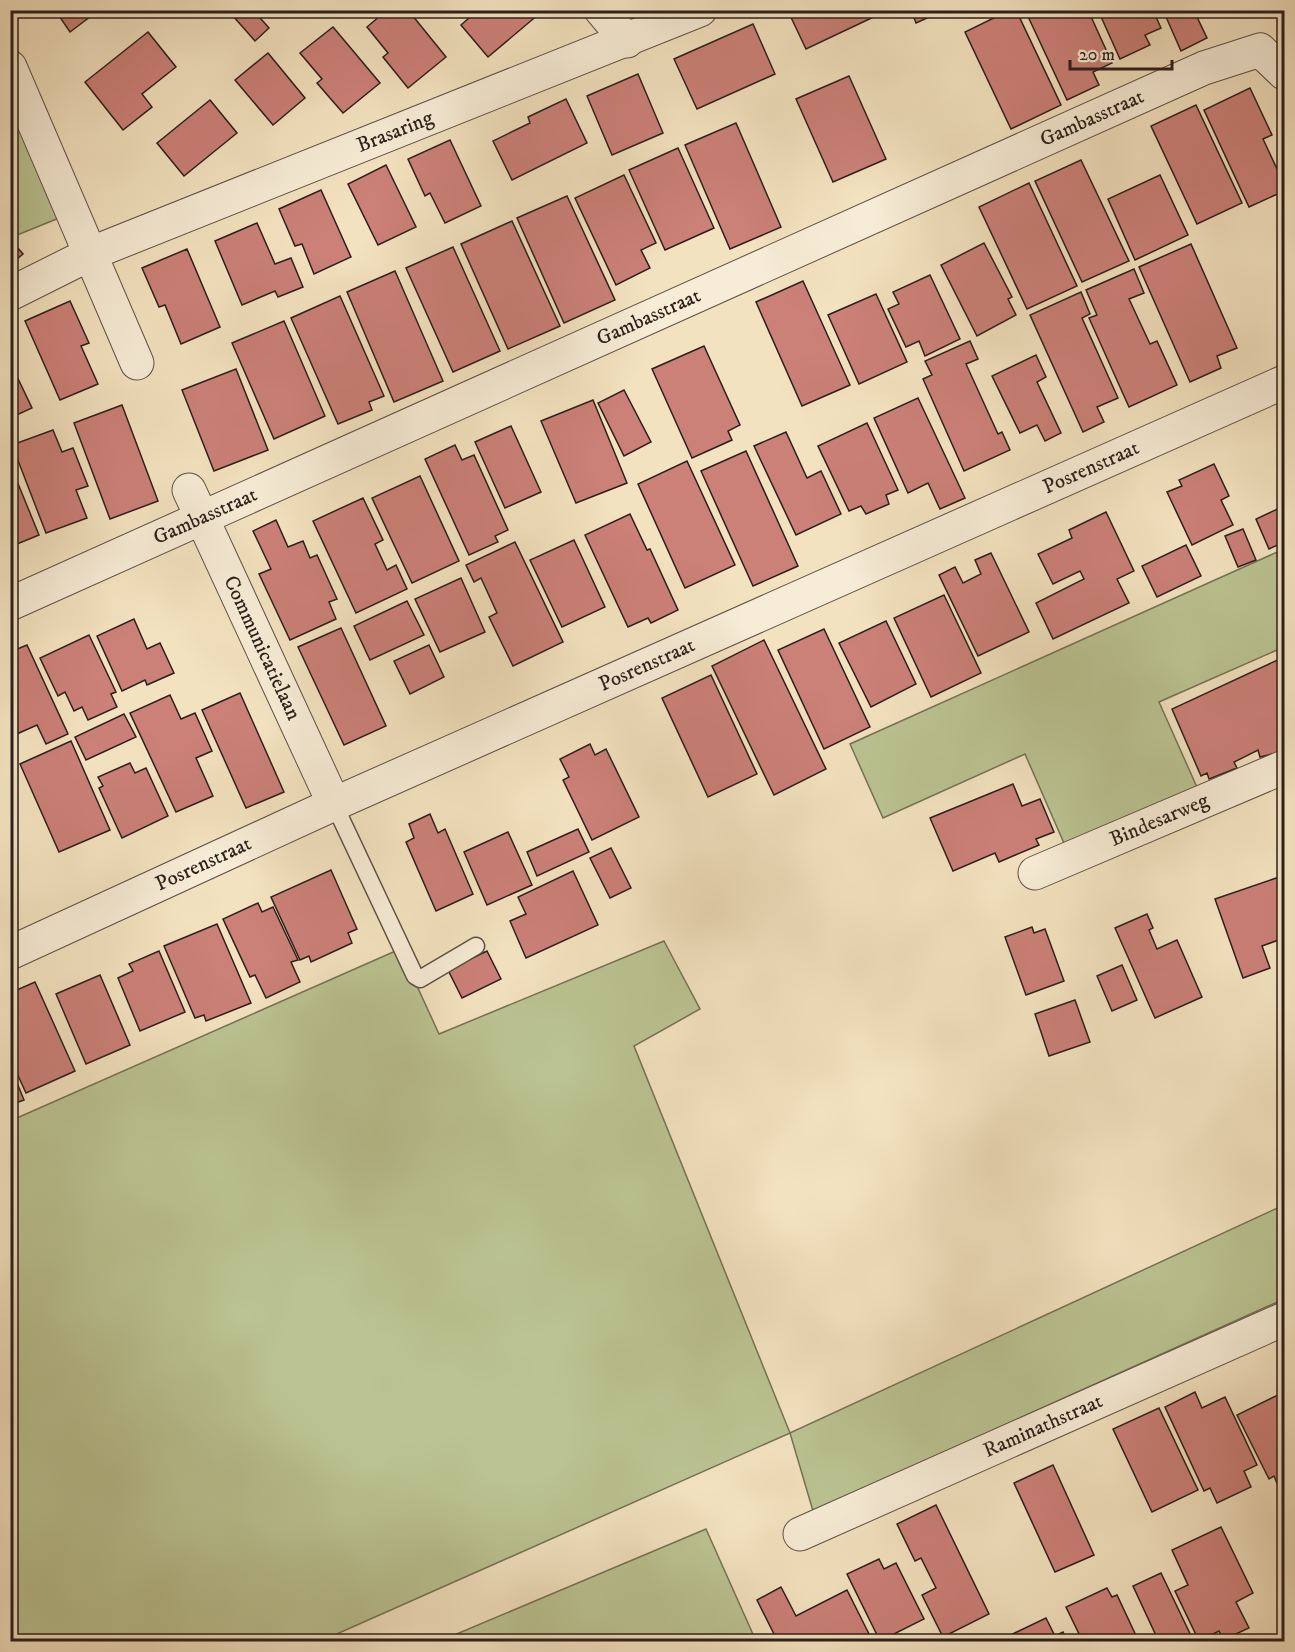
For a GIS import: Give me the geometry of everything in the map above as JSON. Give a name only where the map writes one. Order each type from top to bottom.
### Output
[{"type":"street","points":[[601,10],[627,40]]},
{"type":"street","name":"Brasaring","points":[[10,294],[92,253],[700,10]]},
{"type":"street","name":"Gambasstraat","points":[[10,604],[197,504],[1204,68],[1260,50],[1284,73]]},
{"type":"street","points":[[10,67],[138,363]]},
{"type":"street","name":"Posrenstraat","points":[[10,953],[334,804],[1284,382]]},
{"type":"street","name":"Communicatielaan","points":[[197,504],[334,804]]},
{"type":"street","name":"Bindesarweg","points":[[1035,873],[1284,766]]},
{"type":"street","name":"Raminathstraat","points":[[800,1534],[1284,1319]]},
{"type":"lane","points":[[334,804],[415,976],[420,979],[441,969],[476,946]]},
{"type":"green space","points":[[10,102],[59,218],[15,236],[10,232]]},
{"type":"green space","points":[[1284,549],[1284,647],[1159,702],[1200,794],[1067,850],[1025,754],[883,818],[850,744]]},
{"type":"green space","points":[[664,941],[700,1009],[634,1046],[790,1433],[321,1641],[11,1641],[10,1121],[400,949],[439,1034]]},
{"type":"green space","points":[[1284,1205],[1284,1299],[813,1511],[790,1433]]},
{"type":"green space","points":[[706,1529],[756,1641],[440,1641]]},
{"type":"building","points":[[55,10],[99,10],[70,32]]},
{"type":"building","points":[[239,10],[253,10],[269,28],[255,41],[233,16]]},
{"type":"building","points":[[387,10],[408,10],[446,57],[408,88],[383,57],[388,53],[367,27]]},
{"type":"building","points":[[478,10],[536,10],[539,14],[488,57],[461,25]]},
{"type":"building","points":[[881,10],[882,13],[806,49],[788,11]]},
{"type":"building","points":[[911,10],[945,10],[916,23]]},
{"type":"building","points":[[1010,10],[1016,10],[1061,105],[1011,129],[965,32]]},
{"type":"building","points":[[1025,10],[1088,10],[1112,63],[1093,72],[1099,85],[1067,100]]},
{"type":"building","points":[[1098,10],[1153,10],[1161,28],[1145,35],[1150,45],[1120,59]]},
{"type":"building","points":[[1163,10],[1211,10],[1197,17],[1207,38],[1181,51]]},
{"type":"building","points":[[753,24],[775,74],[697,109],[674,59]]},
{"type":"building","points":[[333,27],[380,83],[343,113],[317,83],[322,79],[300,53]]},
{"type":"building","points":[[148,32],[176,67],[142,94],[152,107],[123,130],[85,82]]},
{"type":"building","points":[[268,53],[305,98],[273,125],[235,80]]},
{"type":"building","points":[[638,74],[663,133],[612,155],[587,96]]},
{"type":"building","points":[[849,76],[886,159],[833,182],[796,99]]},
{"type":"building","points":[[1250,88],[1272,135],[1263,139],[1284,184],[1284,191],[1249,207],[1204,110]]},
{"type":"building","points":[[566,99],[587,143],[512,180],[493,141],[530,123],[528,117]]},
{"type":"building","points":[[210,100],[237,133],[184,176],[157,143]]},
{"type":"building","points":[[1196,105],[1242,203],[1197,224],[1151,126]]},
{"type":"building","points":[[736,123],[781,227],[730,249],[685,145]]},
{"type":"building","points":[[450,140],[481,206],[445,223],[430,193],[425,196],[408,159]]},
{"type":"building","points":[[678,148],[714,228],[665,250],[629,170]]},
{"type":"building","points":[[1081,160],[1129,261],[1082,282],[1035,181]]},
{"type":"building","points":[[386,165],[416,227],[378,245],[348,184]]},
{"type":"building","points":[[624,175],[656,243],[641,250],[650,268],[616,285],[575,198]]},
{"type":"building","points":[[1160,175],[1188,235],[1135,260],[1108,199]]},
{"type":"building","points":[[1029,183],[1077,286],[1027,309],[979,207]]},
{"type":"building","points":[[321,190],[351,257],[314,274],[302,244],[295,246],[279,209]]},
{"type":"building","points":[[567,196],[615,300],[564,323],[517,218]]},
{"type":"building","points":[[512,221],[560,326],[508,349],[461,244]]},
{"type":"building","points":[[257,223],[275,264],[291,258],[303,287],[278,297],[275,291],[242,305],[215,241]]},
{"type":"building","points":[[10,239],[23,254],[10,265]]},
{"type":"building","points":[[984,243],[1012,297],[1008,299],[1016,315],[977,336],[941,265]]},
{"type":"building","points":[[1191,244],[1237,348],[1217,356],[1221,368],[1190,382],[1139,267]]},
{"type":"building","points":[[453,247],[500,351],[453,372],[406,268]]},
{"type":"building","points":[[187,249],[220,327],[181,344],[165,305],[159,307],[142,268]]},
{"type":"building","points":[[1134,269],[1144,293],[1129,299],[1150,344],[1157,341],[1177,385],[1129,407],[1089,318],[1097,315],[1086,290]]},
{"type":"building","points":[[395,271],[443,381],[394,402],[347,292]]},
{"type":"building","points":[[930,275],[960,339],[925,356],[919,341],[906,347],[888,309],[899,304],[893,292]]},
{"type":"building","points":[[803,281],[850,385],[802,406],[756,302]]},
{"type":"building","points":[[1081,292],[1090,314],[1082,318],[1118,398],[1097,407],[1104,422],[1083,432],[1030,315]]},
{"type":"building","points":[[876,294],[907,362],[859,384],[828,315]]},
{"type":"building","points":[[340,296],[384,396],[369,402],[372,410],[338,424],[291,318]]},
{"type":"building","points":[[70,301],[89,343],[81,346],[98,384],[60,400],[25,321]]},
{"type":"building","points":[[284,321],[325,416],[274,439],[232,343]]},
{"type":"building","points":[[970,341],[978,359],[966,364],[998,434],[1002,432],[1010,450],[964,471],[923,379],[932,375],[925,361]]},
{"type":"building","points":[[704,346],[740,425],[728,431],[732,440],[692,458],[652,369]]},
{"type":"building","points":[[1036,355],[1046,377],[1037,382],[1061,433],[1045,441],[1037,425],[1020,433],[992,376]]},
{"type":"building","points":[[10,362],[32,408],[10,418]]},
{"type":"building","points":[[236,369],[268,450],[214,471],[182,390]]},
{"type":"building","points":[[624,390],[651,442],[624,456],[598,403]]},
{"type":"building","points":[[918,398],[965,498],[940,509],[928,483],[908,493],[874,418]]},
{"type":"building","points":[[593,400],[627,483],[576,503],[541,421]]},
{"type":"building","points":[[122,405],[158,501],[110,519],[74,423]]},
{"type":"building","points":[[867,423],[898,490],[886,495],[889,504],[866,514],[861,506],[849,511],[818,446]]},
{"type":"building","points":[[511,426],[541,492],[505,508],[475,442]]},
{"type":"building","points":[[53,430],[62,452],[73,448],[88,486],[76,490],[87,518],[46,533],[12,445]]},
{"type":"building","points":[[786,432],[807,478],[821,471],[841,514],[796,535],[754,446]]},
{"type":"building","points":[[455,445],[462,460],[474,455],[508,530],[495,536],[498,542],[469,555],[425,459]]},
{"type":"building","points":[[746,451],[798,566],[753,586],[701,471]]},
{"type":"building","points":[[687,461],[735,565],[685,588],[638,484]]},
{"type":"building","points":[[10,464],[39,535],[12,546],[17,561],[10,564]]},
{"type":"building","points":[[1214,464],[1229,496],[1221,500],[1233,525],[1192,545],[1167,492],[1182,486],[1179,480]]},
{"type":"building","points":[[420,476],[459,561],[412,583],[372,498]]},
{"type":"building","points":[[363,498],[383,540],[375,544],[387,570],[396,565],[407,589],[356,613],[313,521]]},
{"type":"building","points":[[1284,506],[1284,542],[1269,549],[1256,519]]},
{"type":"building","points":[[1106,512],[1134,571],[1117,579],[1129,603],[1053,639],[1036,603],[1084,579],[1080,571],[1053,584],[1038,554],[1072,538],[1069,530]]},
{"type":"building","points":[[630,514],[647,550],[650,549],[678,610],[651,623],[648,618],[628,627],[585,535]]},
{"type":"building","points":[[276,520],[288,547],[303,541],[310,558],[317,555],[337,599],[329,602],[336,619],[290,640],[259,574],[271,569],[253,531]]},
{"type":"building","points":[[1243,529],[1256,560],[1238,567],[1225,536]]},
{"type":"building","points":[[574,540],[605,607],[562,627],[530,560]]},
{"type":"building","points":[[515,542],[563,642],[513,666],[489,617],[497,613],[481,578],[474,582],[466,565]]},
{"type":"building","points":[[1186,545],[1201,576],[1157,597],[1142,566]]},
{"type":"building","points":[[991,553],[1029,632],[978,656],[939,575],[955,567],[963,583],[981,574],[975,560]]},
{"type":"building","points":[[461,578],[485,632],[440,652],[415,599]]},
{"type":"building","points":[[944,595],[981,673],[931,697],[894,618]]},
{"type":"building","points":[[407,601],[424,635],[370,660],[354,626]]},
{"type":"building","points":[[134,619],[147,649],[160,643],[174,673],[147,685],[145,680],[122,691],[97,636]]},
{"type":"building","points":[[886,621],[916,684],[871,707],[839,643]]},
{"type":"building","points":[[341,628],[386,726],[344,745],[298,647]]},
{"type":"building","points":[[824,629],[870,727],[824,749],[778,650]]},
{"type":"building","points":[[89,635],[116,692],[111,694],[117,707],[88,720],[82,707],[74,711],[65,692],[58,696],[40,658]]},
{"type":"building","points":[[764,640],[826,769],[774,795],[712,666]]},
{"type":"building","points":[[27,645],[68,734],[46,744],[37,725],[10,737],[10,652]]},
{"type":"building","points":[[429,645],[444,677],[410,694],[394,661]]},
{"type":"building","points":[[1284,657],[1284,751],[1260,757],[1258,750],[1234,762],[1237,768],[1209,779],[1207,773],[1201,776],[1172,709]]},
{"type":"building","points":[[711,675],[757,774],[708,797],[662,698]]},
{"type":"building","points":[[240,693],[284,792],[246,808],[202,710]]},
{"type":"building","points":[[170,695],[181,719],[195,713],[212,751],[196,758],[213,796],[176,812],[130,713]]},
{"type":"building","points":[[124,714],[136,737],[86,760],[75,737]]},
{"type":"building","points":[[71,741],[110,830],[59,852],[20,764]]},
{"type":"building","points":[[590,744],[595,755],[606,749],[639,817],[592,840],[563,780],[569,777],[560,759]]},
{"type":"building","points":[[130,763],[135,773],[146,768],[168,816],[122,838],[99,788],[103,786],[98,777]]},
{"type":"building","points":[[1013,784],[1022,806],[1040,799],[1054,832],[1036,839],[1039,845],[999,862],[995,853],[953,871],[930,818]]},
{"type":"building","points":[[430,814],[438,833],[445,829],[473,894],[436,911],[406,842],[414,838],[409,824]]},
{"type":"building","points":[[578,829],[589,852],[537,876],[527,852]]},
{"type":"building","points":[[508,832],[532,885],[487,905],[464,852]]},
{"type":"building","points":[[611,848],[631,888],[610,898],[590,858]]},
{"type":"building","points":[[331,870],[357,929],[348,933],[352,943],[311,962],[309,956],[300,960],[271,897]]},
{"type":"building","points":[[573,871],[598,925],[526,958],[510,921],[526,914],[518,897]]},
{"type":"building","points":[[1282,876],[1284,938],[1262,946],[1270,968],[1243,978],[1215,899]]},
{"type":"building","points":[[258,903],[262,912],[273,907],[298,960],[291,962],[300,982],[266,998],[255,975],[250,977],[223,919]]},
{"type":"building","points":[[1147,914],[1153,928],[1149,930],[1157,949],[1177,940],[1202,997],[1155,1018],[1115,928]]},
{"type":"building","points":[[217,924],[251,1003],[206,1021],[204,1015],[195,1018],[164,946]]},
{"type":"building","points":[[1032,927],[1034,933],[1045,929],[1064,981],[1026,995],[1005,937]]},
{"type":"building","points":[[159,951],[185,1012],[140,1031],[118,978],[133,971],[129,964]]},
{"type":"building","points":[[487,951],[501,979],[462,998],[448,970]]},
{"type":"building","points":[[1122,965],[1137,1000],[1112,1011],[1097,976]]},
{"type":"building","points":[[100,975],[130,1045],[86,1064],[56,994]]},
{"type":"building","points":[[35,982],[75,1071],[26,1093],[10,1058],[10,993]]},
{"type":"building","points":[[1075,1000],[1090,1042],[1049,1056],[1035,1014]]},
{"type":"building","points":[[13,1073],[24,1100],[10,1105],[10,1074]]},
{"type":"building","points":[[1195,1392],[1202,1408],[1225,1397],[1257,1465],[1244,1471],[1251,1487],[1217,1503],[1210,1488],[1204,1491],[1165,1407]]},
{"type":"building","points":[[1284,1392],[1284,1491],[1281,1493],[1274,1476],[1269,1479],[1237,1415]]},
{"type":"building","points":[[1159,1408],[1198,1490],[1152,1512],[1113,1429]]},
{"type":"building","points":[[1053,1465],[1094,1555],[1055,1572],[1014,1483]]},
{"type":"building","points":[[936,1505],[989,1614],[943,1637],[922,1595],[936,1588],[921,1558],[915,1561],[897,1524]]},
{"type":"building","points":[[1221,1527],[1253,1593],[1236,1602],[1249,1628],[1223,1640],[1219,1631],[1199,1641],[1175,1591],[1188,1585],[1172,1550]]},
{"type":"building","points":[[879,1559],[884,1569],[896,1563],[924,1619],[880,1641],[847,1574]]},
{"type":"building","points":[[1161,1573],[1194,1642],[1159,1642],[1133,1586]]},
{"type":"building","points":[[781,1587],[796,1616],[847,1590],[873,1642],[778,1642],[757,1600]]},
{"type":"building","points":[[1107,1588],[1112,1597],[1117,1595],[1139,1642],[1083,1642],[1066,1607]]},
{"type":"building","points":[[1046,1618],[1055,1636],[1063,1632],[1067,1642],[996,1642]]}]
